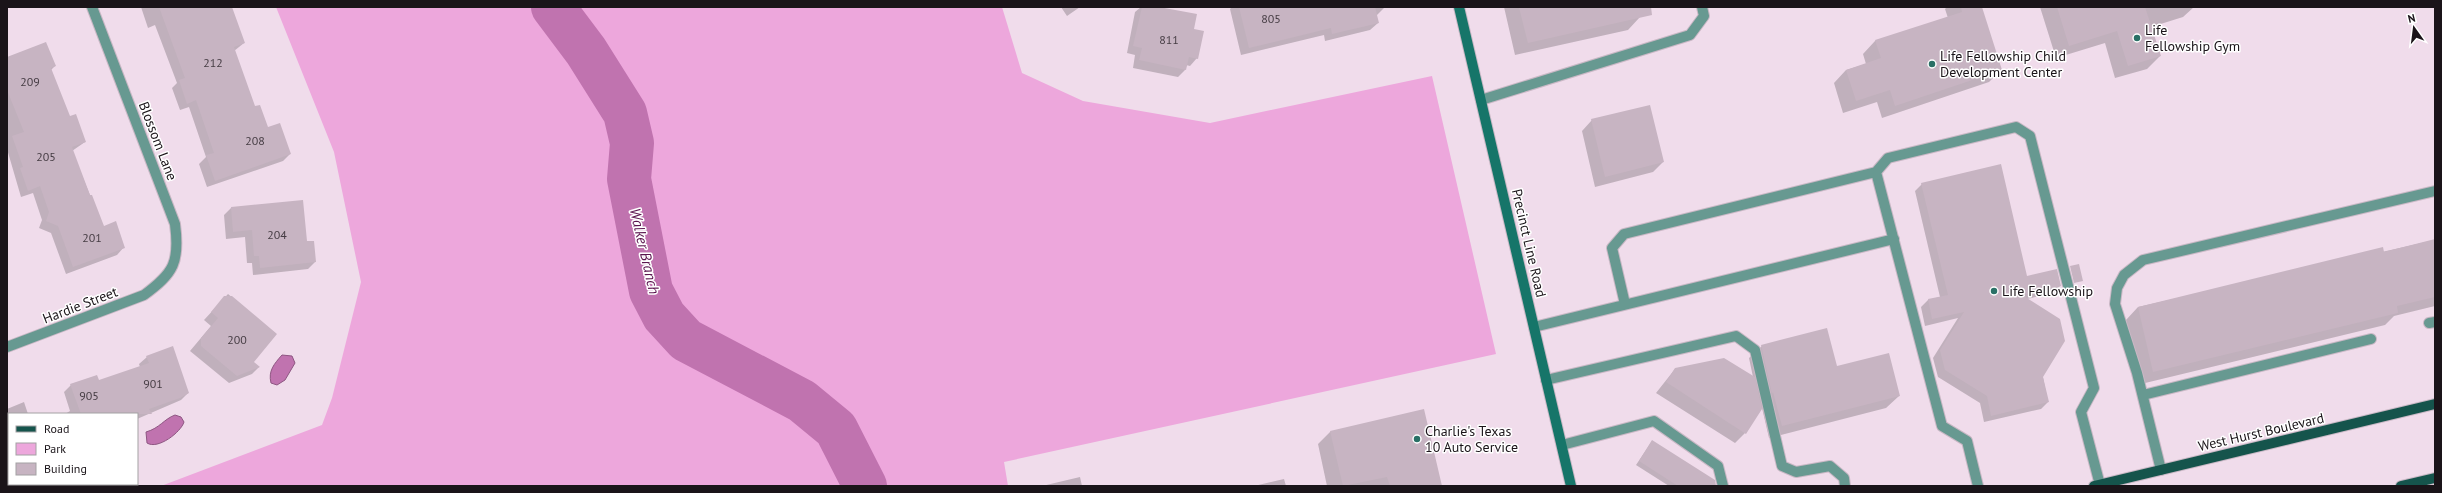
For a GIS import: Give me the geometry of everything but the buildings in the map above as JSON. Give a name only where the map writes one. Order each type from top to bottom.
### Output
[{"type":"main road","name":"Precinct Line Road","points":[[1459,7],[1571,486]]},
{"type":"main road","name":"West Hurst Boulevard","points":[[2097,485],[2435,404]]},
{"type":"main road","points":[[2401,486],[2435,478]]},
{"type":"street","name":"Blossom Lane","points":[[92,7],[175,224],[178,247],[174,265],[161,283]]},
{"type":"street","points":[[1481,100],[1690,35],[1704,16],[1702,7]]},
{"type":"street","points":[[1625,304],[1612,248],[1624,234],[1876,172],[1888,158],[2016,127],[2030,136],[2094,388],[2081,412],[2097,485]]},
{"type":"street","points":[[1876,172],[1942,426],[1968,441],[1978,486]]},
{"type":"street","points":[[2161,470],[2143,395],[2115,304],[2117,288],[2124,275],[2143,260],[2435,191]]},
{"type":"street","points":[[1534,327],[1894,240]]},
{"type":"street","name":"Hardie Street","points":[[7,347],[144,295],[161,283]]},
{"type":"street","points":[[1546,380],[1736,336],[1755,350],[1782,466],[1796,472],[1830,466],[1844,478],[1846,486]]},
{"type":"street","points":[[2143,395],[2371,339]]},
{"type":"street","points":[[1562,445],[1654,421],[1718,466],[1723,486]]},
{"type":"green space","points":[[276,7],[1002,7],[1022,73],[1083,101],[1210,123],[1432,76],[1496,354],[1004,462],[1008,486],[161,486],[322,425],[332,398],[361,282],[334,152]]},
{"type":"shaded area","points":[[282,355],[292,356],[295,363],[285,380],[277,385],[271,383],[270,375],[274,365]]},
{"type":"shaded area","points":[[175,415],[181,417],[184,422],[174,435],[157,444],[152,445],[147,443],[146,432]]},
{"type":"waterway","name":"Walker Branch","points":[[553,7],[586,51],[625,113],[632,143],[629,179],[651,291],[664,316],[686,340],[802,401],[836,429],[865,486]]},
{"type":"place","name":"Life Fellowship Gym","points":[[2137,38]]},
{"type":"place","name":"Life Fellowship Child Development Center","points":[[1932,64]]},
{"type":"place","name":"Life Fellowship","points":[[1994,291]]},
{"type":"place","name":"Charlie's Texas 10 Auto Service","points":[[1417,439]]}]
